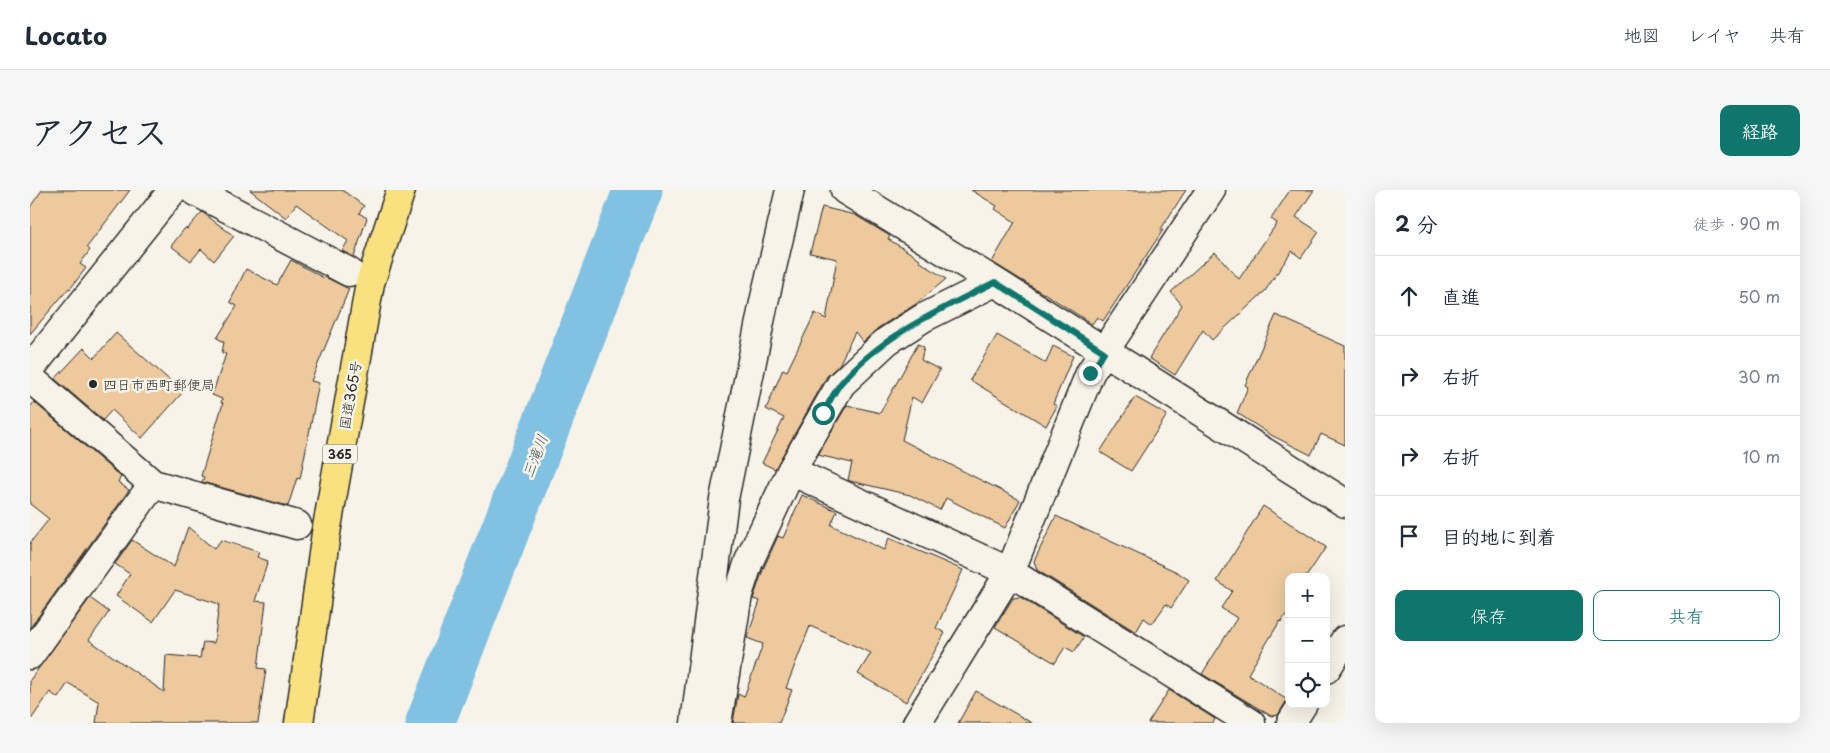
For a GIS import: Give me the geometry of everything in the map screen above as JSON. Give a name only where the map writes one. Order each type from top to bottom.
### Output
[{"type":"highway","name":"国道365号","points":[[299,723],[326,533],[370,283],[401,190]]},
{"type":"street","points":[[30,369],[172,190]]},
{"type":"street","points":[[193,190],[349,272]]},
{"type":"street","points":[[695,723],[724,499],[764,302],[790,190]]},
{"type":"street","points":[[845,190],[995,282],[1345,503]]},
{"type":"street","points":[[917,723],[1010,572],[1090,373],[1211,190]]},
{"type":"street","points":[[717,723],[738,595],[749,561],[790,471],[841,384],[887,341],[923,318],[995,282]]},
{"type":"street","points":[[30,378],[153,484],[297,525]]},
{"type":"street","points":[[790,471],[1010,572],[1251,723]]},
{"type":"street","points":[[30,655],[153,484]]},
{"type":"street","points":[[1330,663],[1345,640]]},
{"type":"street","points":[[1291,723],[1301,708]]},
{"type":"building","points":[[42,190],[130,190],[87,247],[90,250],[80,264],[86,268],[30,334],[30,207]]},
{"type":"building","points":[[250,190],[342,190],[364,206],[359,213],[367,218],[354,257],[342,251],[348,241],[296,204],[286,218]]},
{"type":"building","points":[[971,190],[1186,190],[1161,229],[1163,230],[1103,321],[1097,317],[1092,324],[992,262],[1015,222],[995,209],[997,206]]},
{"type":"building","points":[[1290,190],[1314,190],[1296,217],[1319,232],[1301,258],[1292,251],[1265,291],[1212,340],[1203,330],[1175,375],[1149,358],[1182,305],[1171,292],[1215,252],[1239,279],[1277,223],[1271,219]]},
{"type":"building","points":[[822,207],[855,215],[890,236],[888,239],[920,259],[919,261],[946,279],[916,304],[878,328],[863,342],[855,332],[839,365],[827,376],[775,469],[762,463],[784,418],[766,409],[783,369],[787,371],[815,313],[826,319],[837,259],[810,253]]},
{"type":"building","points":[[202,212],[234,236],[214,261],[201,249],[191,261],[171,246],[185,228],[187,229]]},
{"type":"building","points":[[291,260],[349,289],[311,381],[319,383],[300,479],[297,478],[288,506],[202,482],[204,477],[201,476],[223,403],[221,403],[222,399],[212,395],[226,354],[222,353],[224,342],[217,338],[237,306],[230,302],[246,269],[277,285]]},
{"type":"building","points":[[1276,315],[1345,346],[1345,445],[1321,434],[1311,455],[1271,435],[1237,413],[1248,387],[1245,385]]},
{"type":"building","points":[[116,333],[183,392],[142,438],[112,410],[103,420],[55,379],[84,348],[94,358]]},
{"type":"building","points":[[997,335],[1046,363],[1053,346],[1073,356],[1053,404],[1057,406],[1046,426],[970,380]]},
{"type":"building","points":[[918,344],[924,347],[921,360],[940,370],[922,403],[912,397],[902,440],[1020,500],[1005,528],[946,498],[940,510],[910,495],[850,481],[848,480],[852,463],[818,455],[847,405],[880,413]]},
{"type":"building","points":[[1135,397],[1167,415],[1131,471],[1100,452]]},
{"type":"building","points":[[34,402],[121,477],[118,482],[129,490],[30,628],[30,543],[49,519],[30,504],[30,407]]},
{"type":"building","points":[[802,495],[837,511],[831,525],[884,550],[889,538],[963,570],[936,628],[945,633],[906,702],[858,674],[871,653],[810,626],[786,688],[792,690],[779,723],[733,723],[738,694],[744,697],[763,644],[747,638],[760,601],[753,599],[764,567],[778,536],[783,538]]},
{"type":"building","points":[[1263,506],[1326,547],[1309,573],[1285,573],[1285,616],[1280,621],[1248,674],[1285,699],[1285,703],[1278,715],[1271,716],[1202,674],[1237,618],[1221,608],[1232,591],[1217,581]]},
{"type":"building","points":[[1056,516],[1177,572],[1189,580],[1171,608],[1166,604],[1152,624],[1144,618],[1136,632],[1037,570],[1034,561]]},
{"type":"building","points":[[188,527],[214,549],[221,540],[259,552],[257,557],[268,561],[255,601],[266,602],[258,668],[266,669],[258,723],[96,723],[99,702],[68,683],[58,698],[50,692],[30,721],[30,680],[90,598],[109,612],[89,640],[164,692],[166,655],[200,658],[203,642],[214,643],[219,604],[175,590],[153,622],[116,596],[130,574],[115,564],[132,540],[174,567]]},
{"type":"building","points":[[1020,597],[1084,637],[1074,652],[1065,647],[1055,663],[995,627],[1013,598]]},
{"type":"building","points":[[1169,690],[1215,719],[1213,723],[1148,723]]},
{"type":"building","points":[[976,691],[1032,723],[958,723]]},
{"type":"waterway","name":"三滝川","points":[[430,723],[638,190]]},
{"type":"place","name":"四日市西町郵便局","points":[[93,384]]},
{"type":"route","points":[[823,413],[841,384],[887,341],[923,318],[995,282],[1104,352],[1090,373]]}]
